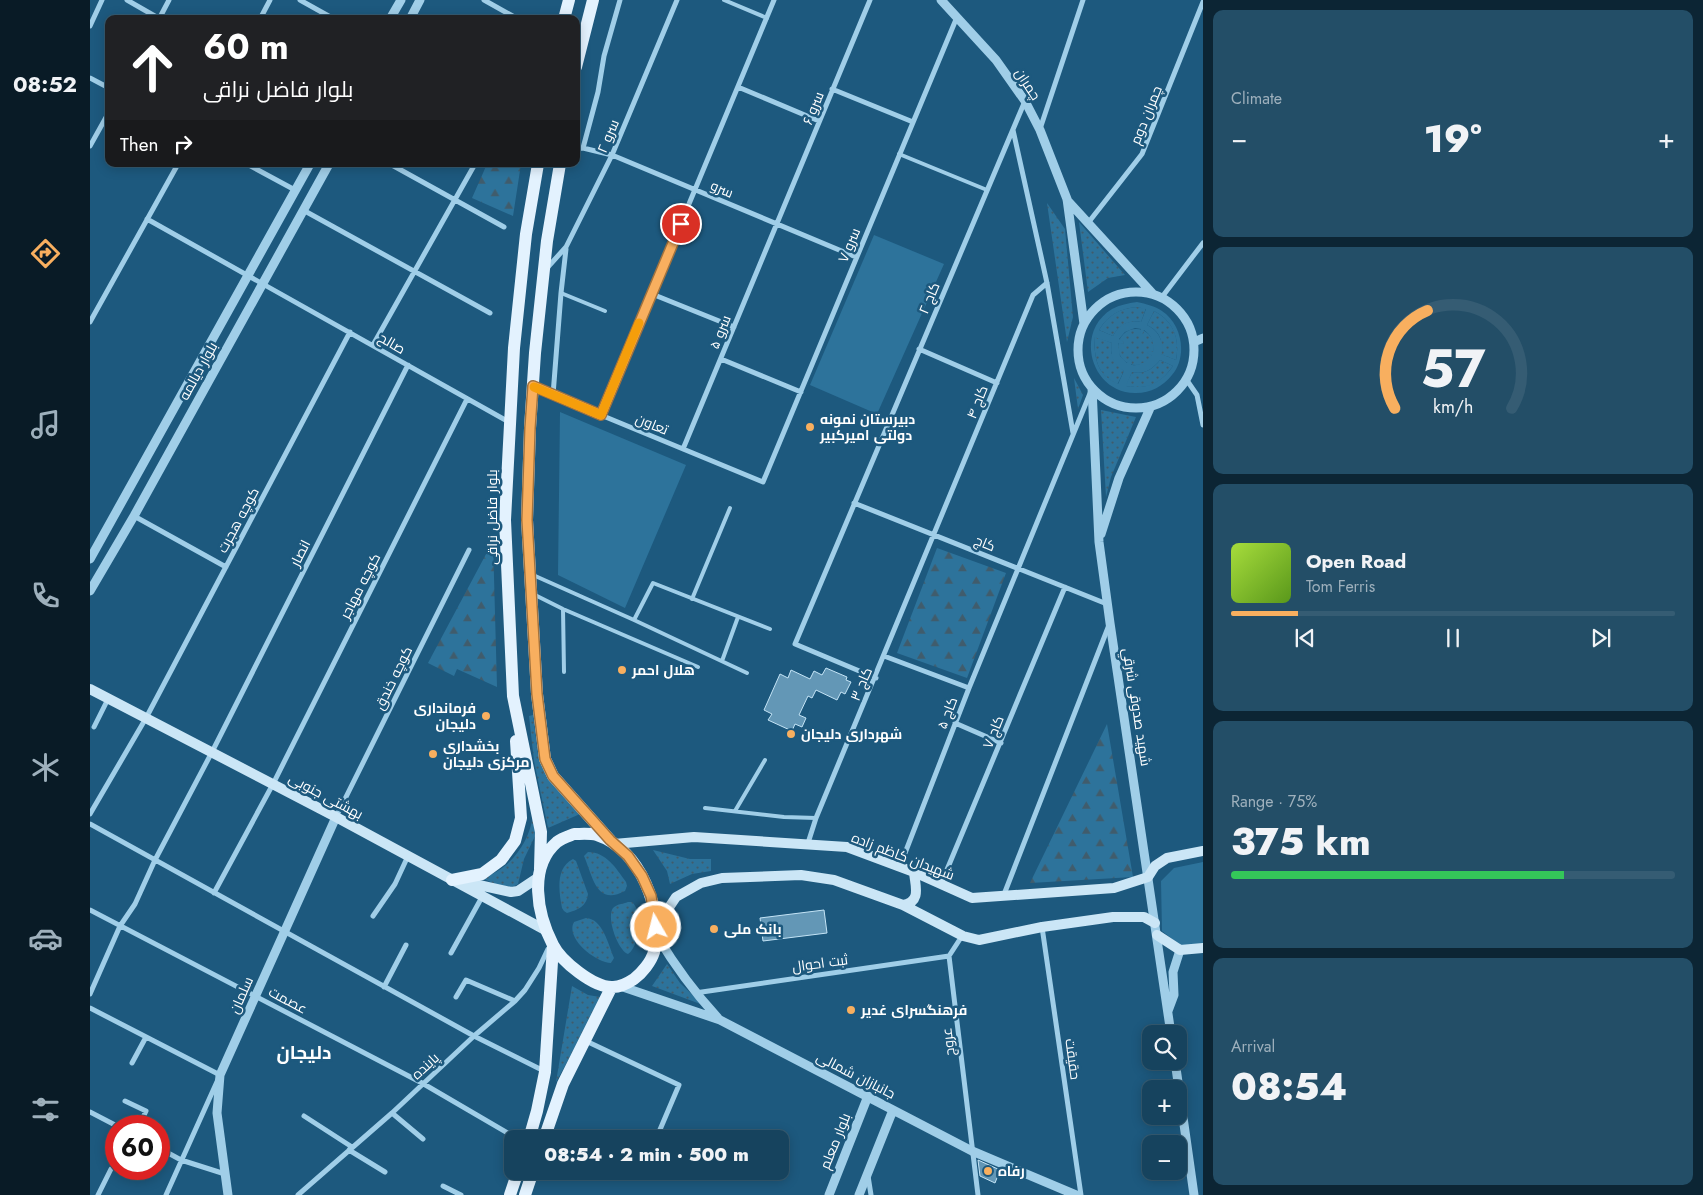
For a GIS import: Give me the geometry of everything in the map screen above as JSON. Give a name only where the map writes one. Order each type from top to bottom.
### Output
[{"type":"main road","points":[[565,15],[569,0]]},
{"type":"main road","points":[[580,46],[593,0]]},
{"type":"main road","name":"بلوار فاضل نراقی","points":[[538,167],[524,253],[514,348],[505,520],[513,696],[541,832],[539,873]]},
{"type":"main road","points":[[559,167],[547,241],[533,386],[527,520],[537,694],[545,759],[553,776],[612,842],[628,856],[642,876],[651,896],[657,932]]},
{"type":"main road","name":"بهشتی جنوبی","points":[[90,689],[408,856],[482,897],[551,940]]},
{"type":"main road","points":[[452,880],[482,874],[501,860],[515,841],[520,818],[513,696]]},
{"type":"main road","points":[[452,880],[511,892],[518,891],[539,873],[557,842],[574,834],[595,834],[612,842]]},
{"type":"main road","name":"شهیدان کاظم زاده","points":[[612,842],[694,836],[847,847],[900,866],[972,898],[1114,888],[1148,877]]},
{"type":"main road","points":[[1148,877],[1155,866],[1167,858],[1203,851]]},
{"type":"main road","points":[[903,905],[912,902],[917,895],[914,872]]},
{"type":"main road","points":[[539,873],[540,910],[551,940],[573,969],[590,980],[616,987],[628,983],[641,973],[653,955],[657,932],[676,897],[701,883],[722,878],[800,875],[834,880],[903,905],[963,936],[978,940],[1042,927],[1113,917],[1144,917],[1155,923]]},
{"type":"main road","points":[[1157,935],[1180,950],[1203,948]]},
{"type":"main road","points":[[532,1130],[545,1072],[551,940]]},
{"type":"main road","points":[[547,1130],[563,1084],[616,987]]},
{"type":"main road","points":[[510,1195],[515,1180]]},
{"type":"main road","points":[[525,1195],[530,1180]]},
{"type":"street","points":[[90,26],[102,0]]},
{"type":"street","points":[[127,0],[152,15]]},
{"type":"street","points":[[161,15],[169,0]]},
{"type":"street","points":[[262,15],[270,0]]},
{"type":"street","points":[[300,0],[327,15]]},
{"type":"street","points":[[392,15],[401,0]]},
{"type":"street","points":[[412,15],[420,0]]},
{"type":"street","points":[[484,0],[511,15]]},
{"type":"street","points":[[580,145],[598,92],[604,56],[620,0]]},
{"type":"street","name":"سرو ۲","points":[[544,271],[566,247],[612,155],[677,0]]},
{"type":"street","points":[[601,415],[774,0]]},
{"type":"street","name":"سرو ۶","points":[[776,224],[870,0]]},
{"type":"street","points":[[1040,130],[1083,0]]},
{"type":"street","name":"چمران","points":[[944,1],[996,60],[1025,101],[1040,130],[1067,199]]},
{"type":"street","name":"چمران دوم","points":[[1088,222],[1142,154],[1203,2]]},
{"type":"street","name":"سرو ۷","points":[[763,482],[957,17]]},
{"type":"street","points":[[90,78],[105,86]]},
{"type":"street","points":[[738,87],[819,121]]},
{"type":"street","points":[[832,89],[913,122]]},
{"type":"street","name":"کاج ۲","points":[[876,678],[795,644],[1025,101]]},
{"type":"street","points":[[90,146],[105,119]]},
{"type":"street","points":[[1013,128],[1047,283],[1073,433]]},
{"type":"street","name":"سرو","points":[[580,148],[612,155],[856,257]]},
{"type":"street","points":[[90,322],[176,167]]},
{"type":"street","points":[[253,167],[295,190]]},
{"type":"street","name":"بلوار دیالمه","points":[[90,559],[308,167]]},
{"type":"street","name":"بلوار دیالمه","points":[[90,591],[134,516],[326,167]]},
{"type":"street","points":[[395,167],[504,227]]},
{"type":"street","points":[[372,345],[473,167]]},
{"type":"street","points":[[1067,199],[1157,296]]},
{"type":"street","points":[[1067,199],[1084,324]]},
{"type":"street","points":[[303,210],[490,313]]},
{"type":"street","name":"صالح","points":[[147,220],[263,283],[509,422]]},
{"type":"street","name":"سرو ۵","points":[[683,449],[776,224]]},
{"type":"street","points":[[1157,296],[1203,243]]},
{"type":"street","points":[[553,395],[566,247]]},
{"type":"street","name":"کاج ۴","points":[[934,535],[1034,295],[1047,283]]},
{"type":"street","points":[[1137,292],[1157,296],[1174,305],[1190,328],[1194,342],[1193,361],[1186,379],[1177,391],[1165,400],[1151,406],[1135,408],[1119,406],[1104,399],[1092,388],[1083,374],[1078,357],[1079,340],[1084,324],[1093,310],[1106,300],[1121,294],[1137,292]]},
{"type":"street","points":[[652,294],[734,327]]},
{"type":"street","name":"کوچه هجرت","points":[[90,814],[146,718],[350,332]]},
{"type":"street","points":[[1194,342],[1203,338]]},
{"type":"street","points":[[919,350],[997,383]]},
{"type":"street","points":[[721,359],[801,392]]},
{"type":"street","name":"انصار","points":[[90,994],[120,926],[135,904],[155,860],[212,752],[408,365]]},
{"type":"street","points":[[1186,379],[1197,395],[1203,425]]},
{"type":"street","name":"تعاون","points":[[533,386],[763,482]]},
{"type":"street","name":"کاج ۵","points":[[900,866],[1017,568],[1092,388]]},
{"type":"street","name":"شهید صدوقی شرقي","points":[[1092,388],[1099,542],[1170,1025]]},
{"type":"street","name":"کوچه مهاجر","points":[[214,893],[273,784],[467,399]]},
{"type":"street","name":"شهید صدوقی شرقي","points":[[1099,542],[1119,478],[1151,406]]},
{"type":"street","name":"کاج","points":[[854,503],[1107,604]]},
{"type":"street","points":[[134,516],[226,567]]},
{"type":"street","name":"کاج ۳","points":[[808,843],[816,818],[876,678],[934,535]]},
{"type":"street","name":"کوچه خندق","points":[[336,817],[469,550]]},
{"type":"street","name":"کاج ۷","points":[[941,884],[1065,587]]},
{"type":"street","points":[[1003,897],[1110,623]]},
{"type":"street","points":[[884,656],[969,688]]},
{"type":"street","points":[[94,727],[109,699]]},
{"type":"street","points":[[955,723],[1001,743]]},
{"type":"street","name":"سلمان","points":[[228,1195],[217,1113],[220,1075],[336,817]]},
{"type":"street","points":[[90,824],[384,987],[545,1072]]},
{"type":"street","points":[[373,916],[395,884],[408,856]]},
{"type":"street","points":[[451,953],[482,897]]},
{"type":"street","name":"عصمت","points":[[90,910],[422,1083],[504,1131]]},
{"type":"street","name":"حقیقت","points":[[1042,927],[1081,1195]]},
{"type":"street","points":[[657,932],[674,965],[695,993],[720,1020]]},
{"type":"street","points":[[949,956],[963,936]]},
{"type":"street","name":"پاینده","points":[[298,1195],[392,1113],[422,1083],[515,1001],[540,968],[551,940]]},
{"type":"street","points":[[384,987],[406,945]]},
{"type":"street","points":[[1168,1011],[1174,995],[1174,972],[1180,950]]},
{"type":"street","name":"ثبت احوال","points":[[695,993],[949,956]]},
{"type":"street","name":"عروج","points":[[949,956],[978,1195]]},
{"type":"street","points":[[456,997],[466,980],[515,1001]]},
{"type":"street","name":"جانبازان شمالی","points":[[616,987],[720,1020],[972,1151],[1076,1195]]},
{"type":"street","points":[[90,1008],[220,1075],[166,1195]]},
{"type":"street","points":[[132,1063],[146,1037]]},
{"type":"street","points":[[585,1041],[679,1085],[660,1130]]},
{"type":"street","points":[[1176,1070],[1194,1195]]},
{"type":"street","name":"بلوار معلم","points":[[829,1195],[868,1096]]},
{"type":"street","points":[[125,1101],[146,1111],[144,1115]]},
{"type":"street","points":[[859,1195],[893,1110]]},
{"type":"street","points":[[90,1112],[105,1120]]},
{"type":"street","points":[[392,1113],[423,1139]]},
{"type":"street","points":[[304,1116],[385,1172]]},
{"type":"street","points":[[170,1154],[181,1160],[226,1174]]},
{"type":"street","points":[[868,1173],[871,1195]]},
{"type":"street","points":[[98,1195],[106,1180]]},
{"type":"street","points":[[443,1186],[461,1195]]},
{"type":"lane","points":[[724,0],[767,18]]},
{"type":"lane","points":[[899,154],[987,190]]},
{"type":"lane","points":[[561,293],[605,311]]},
{"type":"lane","points":[[692,599],[730,508]]},
{"type":"lane","points":[[530,574],[747,673]]},
{"type":"lane","points":[[634,620],[653,583],[770,629]]},
{"type":"lane","points":[[531,593],[563,609],[698,667]]},
{"type":"lane","points":[[563,609],[564,672]]},
{"type":"lane","points":[[722,661],[738,617]]},
{"type":"lane","points":[[736,811],[765,760]]},
{"type":"lane","points":[[705,808],[784,817],[816,818]]},
{"type":"green space","points":[[486,167],[521,167],[513,216],[472,198]]},
{"type":"green space","points":[[1047,203],[1065,229],[1073,317],[1067,342]]},
{"type":"green space","points":[[1079,222],[1125,275],[1108,278],[1088,292]]},
{"type":"green space","points":[[874,235],[944,264],[877,414],[810,385]]},
{"type":"green space","points":[[1137,302],[1153,306],[1169,317],[1178,332],[1181,350],[1180,359],[1172,375],[1161,386],[1141,393],[1121,391],[1108,384],[1099,373],[1093,360],[1091,346],[1093,332],[1100,320],[1112,309]],"holes":[[[1131,308],[1146,309],[1141,322],[1124,324],[1118,328],[1113,336],[1099,330],[1111,316]],[[1154,311],[1161,315],[1171,326],[1176,338],[1176,360],[1161,354],[1163,349],[1160,338],[1147,325]],[[1135,328],[1141,329],[1140,334],[1142,335],[1144,330],[1151,337],[1153,352],[1148,351],[1147,353],[1152,355],[1145,362],[1131,365],[1132,360],[1130,359],[1127,363],[1120,356],[1118,343],[1123,344],[1124,342],[1119,339],[1125,332]],[[1094,337],[1112,343],[1111,352],[1113,359],[1117,366],[1124,371],[1118,384],[1105,376],[1101,371],[1095,352]],[[1160,360],[1173,366],[1164,377],[1153,384],[1141,387],[1126,386],[1132,372],[1144,372]]]},
{"type":"green space","points":[[1137,307],[1146,308],[1141,322],[1125,324],[1113,336],[1099,330],[1106,320],[1115,313]]},
{"type":"green space","points":[[1154,311],[1171,325],[1174,331],[1177,345],[1176,360],[1160,354],[1160,336],[1147,325]]},
{"type":"green space","points":[[1136,329],[1143,330],[1149,334],[1153,340],[1153,354],[1149,360],[1143,364],[1136,365],[1129,364],[1123,360],[1119,354],[1118,347],[1119,340],[1123,334],[1129,330]]},
{"type":"green space","points":[[1094,336],[1112,343],[1111,353],[1124,371],[1117,385],[1105,376],[1098,365]]},
{"type":"green space","points":[[1160,360],[1173,366],[1158,381],[1141,387],[1125,386],[1132,372],[1140,373],[1148,370]]},
{"type":"green space","points":[[1074,378],[1083,395],[1078,409]]},
{"type":"green space","points":[[1101,410],[1136,417],[1111,477],[1106,497]]},
{"type":"green space","points":[[560,412],[686,465],[625,608],[558,575]]},
{"type":"green space","points":[[493,541],[497,687],[457,669],[454,676],[428,663]]},
{"type":"green space","points":[[937,548],[1006,573],[967,678],[897,653]]},
{"type":"green space","points":[[533,715],[538,755],[542,765],[580,814],[548,828],[534,761],[529,716]]},
{"type":"green space","points":[[1107,724],[1133,877],[1030,883]]},
{"type":"green space","points":[[533,815],[536,834],[524,859],[518,884],[504,887],[482,878],[501,869],[516,854],[528,835]]},
{"type":"green space","points":[[653,850],[690,859],[711,859],[711,871],[692,874],[670,884],[667,871]]},
{"type":"green space","points":[[588,852],[600,855],[610,862],[626,882],[625,891],[615,895],[608,895],[597,887],[584,856]]},
{"type":"green space","points":[[573,859],[576,861],[588,894],[586,902],[581,907],[567,913],[562,908],[560,881],[563,868]]},
{"type":"green space","points":[[1203,862],[1203,947],[1185,949],[1162,931],[1161,881],[1174,868]]},
{"type":"green space","points":[[632,902],[638,913],[639,928],[635,944],[628,954],[620,947],[614,933],[611,913],[613,908]]},
{"type":"green space","points":[[586,918],[592,919],[601,927],[614,958],[611,963],[604,962],[590,954],[574,935],[572,928],[574,922]]},
{"type":"green space","points":[[667,964],[680,983],[703,1005],[652,986]]},
{"type":"green space","points":[[572,986],[588,995],[600,997],[601,1001],[556,1082]]},
{"type":"building","points":[[826,668],[847,677],[846,680],[851,682],[845,694],[841,692],[837,700],[816,690],[812,698],[808,696],[799,715],[806,718],[802,727],[795,724],[792,731],[768,720],[772,714],[764,710],[780,674],[788,678],[791,670],[810,679],[814,671],[822,675]]},
{"type":"building","points":[[824,910],[827,933],[763,941],[760,918]]},
{"type":"building","name":"رفاه","points":[[978,1160],[1000,1170],[995,1183],[980,1176]]},
{"type":"slow traffic","points":[[534,387],[601,415],[639,323]]},
{"type":"place","name":"دبیرستان نمونه دولتی امیرکبیر","points":[[810,427]]},
{"type":"place","name":"هلال احمر","points":[[622,670]]},
{"type":"place","name":"فرمانداری دلیجان","points":[[486,716]]},
{"type":"place","name":"شهرداری دلیجان","points":[[791,734]]},
{"type":"place","name":"بخشداری مرکزی دلیجان","points":[[433,754]]},
{"type":"place","name":"بانک ملی","points":[[714,929]]},
{"type":"place","name":"فرهنگسرای غدیر","points":[[851,1010]]},
{"type":"place","name":"رفاه","points":[[988,1171]]},
{"type":"district","name":"دلیجان","points":[[304,1052]]},
{"type":"route","points":[[656,927],[656,916],[651,896],[642,876],[628,856],[610,840],[553,776],[545,759],[537,694],[527,520],[530,428],[533,386],[601,415],[681,224]]}]
